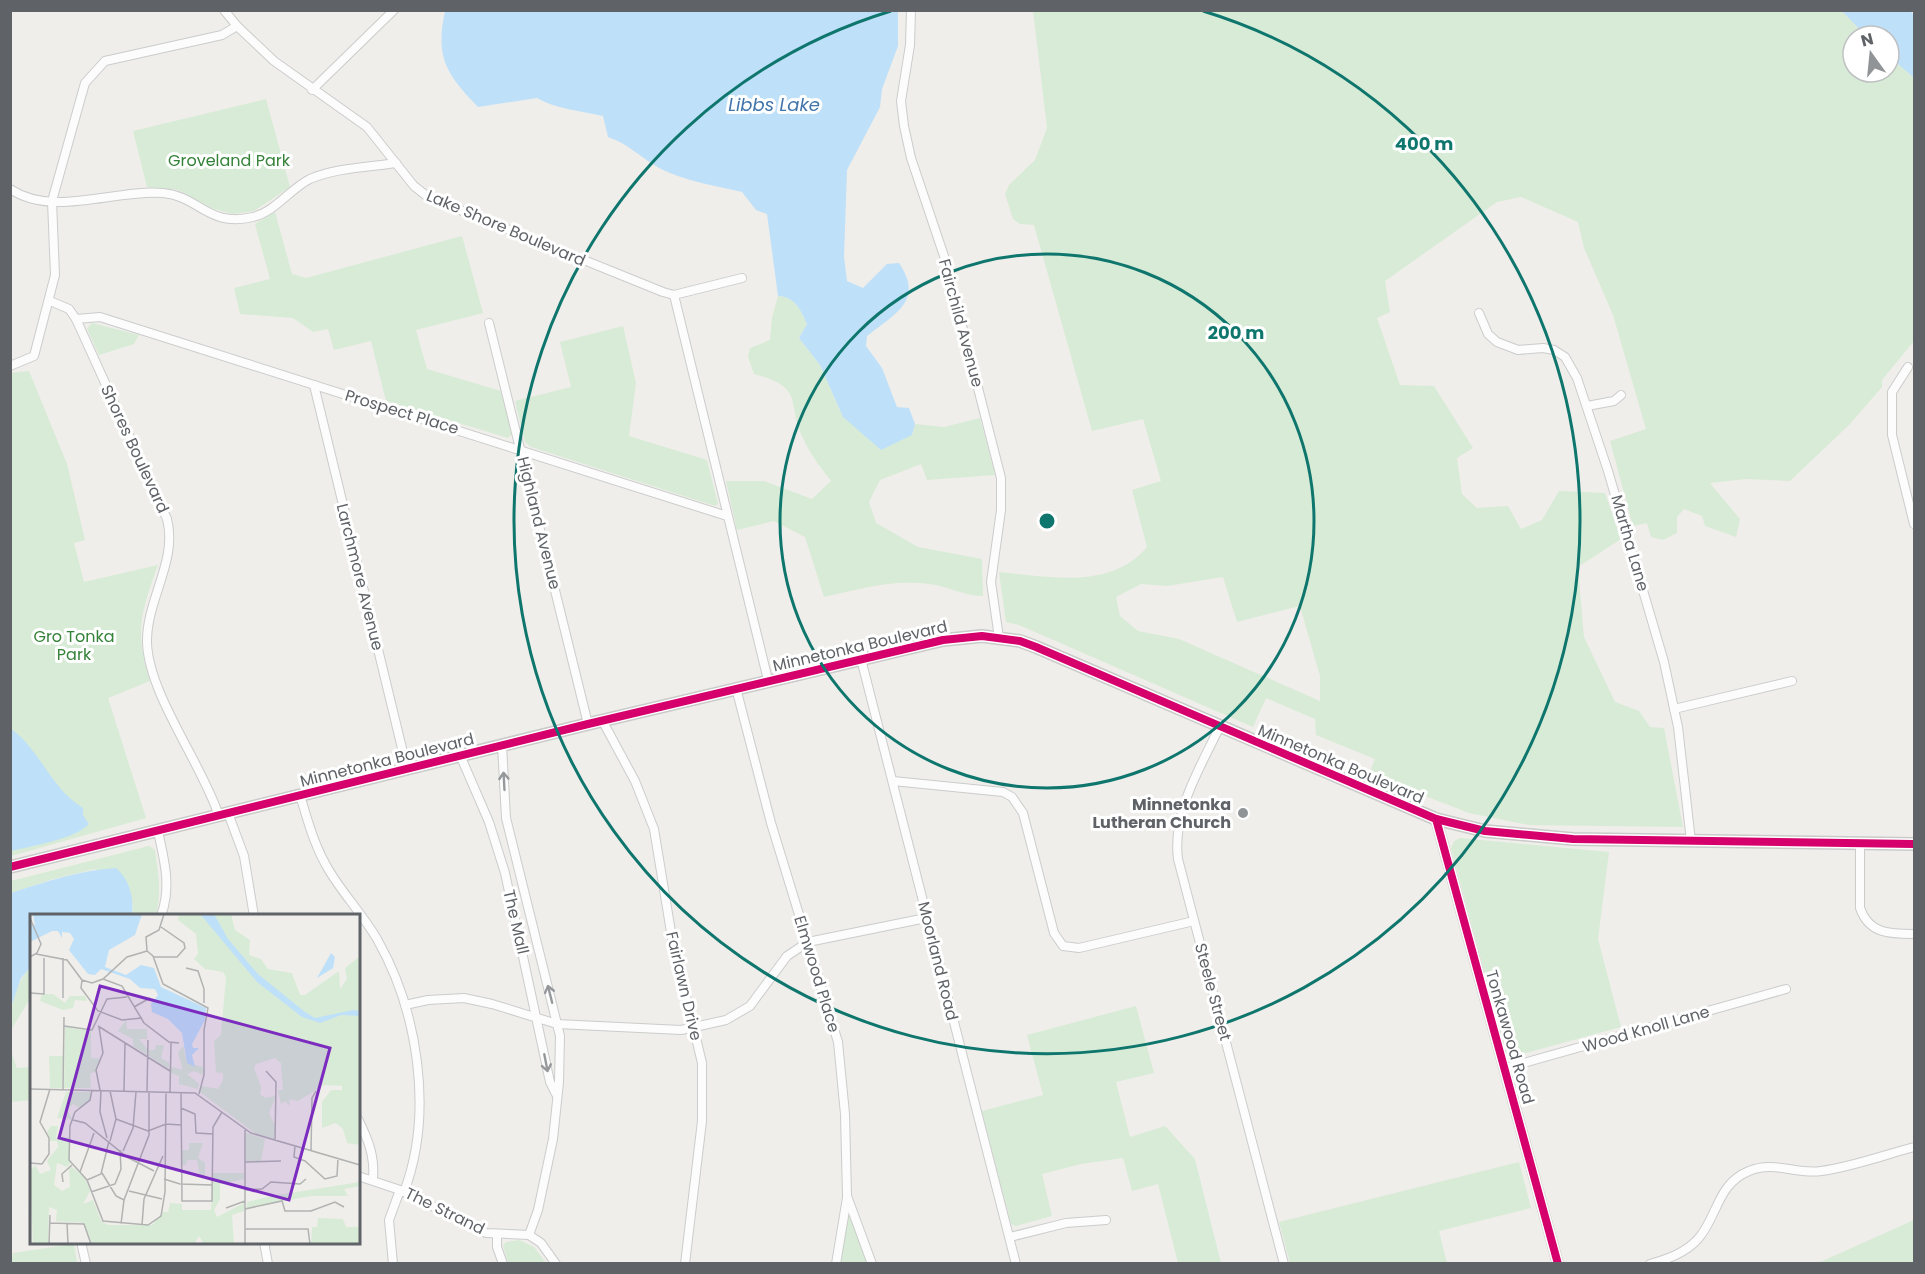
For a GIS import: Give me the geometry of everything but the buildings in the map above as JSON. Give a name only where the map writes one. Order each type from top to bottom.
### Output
[{"type":"main road","name":"Minnetonka Boulevard","points":[[10,867],[602,720],[955,638],[999,638],[1036,647],[1436,819],[1485,831],[1562,838],[1914,844]]},
{"type":"street","name":"Lake Shore Boulevard","points":[[224,10],[237,26],[274,61],[367,127],[414,186],[428,197],[674,295]]},
{"type":"street","points":[[312,90],[394,10]]},
{"type":"street","name":"Fairchild Avenue","points":[[910,10],[910,45],[902,101],[904,126],[911,158],[945,259],[1001,478],[1001,510],[991,582],[999,638]]},
{"type":"street","points":[[10,366],[34,356],[50,301],[55,274],[52,201],[85,83],[94,70],[105,61],[222,36],[237,26]]},
{"type":"street","points":[[10,189],[37,202],[162,193],[186,200],[215,217],[243,219],[257,217],[309,180],[396,163]]},
{"type":"street","points":[[742,278],[674,295],[768,681]]},
{"type":"street","name":"Shores Boulevard","points":[[50,301],[69,309],[76,319],[167,519],[170,546],[149,618],[149,661],[244,856],[252,887],[254,914]]},
{"type":"street","name":"Martha Lane","points":[[1479,313],[1488,334],[1508,348],[1518,350],[1543,348],[1565,357],[1573,366],[1664,662],[1678,727],[1692,841]]},
{"type":"street","name":"Prospect Place","points":[[76,319],[100,317],[727,516]]},
{"type":"street","name":"Highland Avenue","points":[[489,323],[588,724]]},
{"type":"street","points":[[1908,367],[1892,392],[1892,435],[1914,524]]},
{"type":"street","name":"Larchmore Avenue","points":[[314,385],[407,769]]},
{"type":"street","points":[[1587,406],[1614,400],[1620,395]]},
{"type":"street","name":"Moorland Road","points":[[861,659],[1016,1263]]},
{"type":"street","points":[[1674,709],[1792,681]]},
{"type":"street","name":"Elmwood Place","points":[[736,688],[771,823],[838,1042],[847,1196],[872,1263]]},
{"type":"street","name":"Fairlawn Drive","points":[[602,720],[635,781],[654,829],[672,938],[702,1063],[702,1121],[685,1263]]},
{"type":"street","name":"Steele Street","points":[[1220,726],[1181,813],[1175,838],[1178,863],[1284,1263]]},
{"type":"street","name":"The Mall","points":[[502,745],[506,818],[560,1036],[549,1168],[529,1235]]},
{"type":"street","name":"The Mall","points":[[460,756],[489,822],[505,873],[550,1082],[556,1094]]},
{"type":"street","points":[[893,782],[994,790],[1012,796],[1023,813],[1054,933],[1063,946],[1079,948],[1194,921]]},
{"type":"street","points":[[300,795],[321,856],[378,940],[405,1005],[416,1058],[418,1106],[414,1154],[402,1191],[389,1220],[393,1263]]},
{"type":"street","name":"Tonkawood Road","points":[[1436,819],[1558,1263]]},
{"type":"street","points":[[158,831],[167,880],[167,894],[162,914]]},
{"type":"street","points":[[1860,843],[1860,908],[1863,917],[1868,924],[1885,934],[1914,934]]},
{"type":"street","points":[[405,1005],[428,1000],[464,998],[557,1024],[672,1031],[694,1028],[726,1020],[750,1006],[788,956],[808,942],[926,918]]},
{"type":"street","name":"Wood Knoll Lane","points":[[1506,1068],[1786,989]]},
{"type":"street","points":[[360,1123],[371,1147],[373,1179]]},
{"type":"street","points":[[1650,1263],[1677,1254],[1689,1247],[1707,1226],[1726,1187],[1750,1171],[1778,1166],[1802,1171],[1821,1171],[1914,1147]]},
{"type":"street","name":"The Strand","points":[[360,1176],[373,1179],[402,1191],[477,1229],[497,1235],[529,1235]]},
{"type":"street","points":[[836,1263],[847,1196]]},
{"type":"street","points":[[1010,1237],[1066,1223],[1106,1220]]},
{"type":"street","points":[[497,1235],[496,1247],[503,1263]]},
{"type":"street","points":[[529,1235],[541,1243],[556,1263]]},
{"type":"street","points":[[81,1244],[86,1263]]},
{"type":"street","points":[[264,1244],[268,1263]]},
{"type":"green space","points":[[1033,11],[1842,11],[1854,24],[1841,24],[1841,84],[1901,84],[1901,67],[1914,78],[1914,341],[1882,380],[1882,387],[1850,424],[1790,481],[1746,479],[1710,483],[1740,519],[1736,537],[1705,526],[1702,516],[1684,509],[1677,517],[1677,533],[1663,540],[1651,537],[1647,523],[1633,526],[1610,441],[1646,429],[1613,315],[1584,248],[1578,222],[1521,197],[1497,202],[1385,281],[1390,312],[1377,318],[1400,385],[1434,386],[1473,448],[1457,458],[1462,494],[1477,508],[1508,506],[1521,529],[1542,520],[1559,491],[1605,493],[1621,539],[1578,567],[1584,637],[1615,702],[1639,711],[1650,727],[1664,728],[1683,827],[1529,825],[1469,813],[1369,774],[1375,759],[1316,735],[1315,719],[1266,698],[1253,727],[1019,625],[1006,622],[999,572],[1058,578],[1098,575],[1116,570],[1132,561],[1147,547],[1132,490],[1161,481],[1143,419],[1092,431],[1034,225],[1020,224],[1013,219],[1005,194],[1009,185],[1035,160],[1047,128]],"holes":[[[1223,577],[1237,622],[1300,606],[1320,676],[1320,701],[1179,639],[1138,631],[1120,616],[1116,597],[1141,584],[1167,586]]]},
{"type":"green space","name":"Groveland Park","points":[[266,99],[290,187],[254,211],[233,214],[211,208],[178,190],[147,187],[133,131]]},
{"type":"green space","points":[[275,212],[292,274],[306,278],[462,236],[483,313],[416,330],[427,369],[501,391],[512,434],[508,438],[386,401],[371,341],[334,350],[328,329],[313,332],[293,318],[240,314],[234,288],[270,279],[255,224]]},
{"type":"green space","points":[[778,296],[793,301],[802,314],[807,324],[799,338],[820,365],[843,417],[912,435],[915,424],[944,427],[980,418],[995,475],[927,480],[921,464],[880,480],[869,502],[876,523],[918,547],[982,559],[983,596],[936,585],[902,583],[824,597],[805,537],[774,521],[737,530],[726,481],[764,481],[812,499],[831,481],[806,444],[788,391],[770,379],[754,374],[748,357],[750,348],[770,340],[772,318]]},
{"type":"green space","points":[[92,323],[139,335],[134,344],[99,355],[87,329]]},
{"type":"green space","points":[[623,326],[636,383],[629,436],[707,460],[718,504],[715,506],[531,447],[525,442],[515,401],[571,387],[560,342]]},
{"type":"green space","name":"Gro Tonka Park","points":[[29,371],[67,464],[85,540],[74,543],[84,582],[158,565],[147,596],[141,635],[150,681],[108,698],[146,818],[11,856],[10,373]]},
{"type":"green space","points":[[1460,838],[1609,852],[1598,939],[1621,1027],[1511,1057],[1507,1055],[1451,848],[1454,841]]},
{"type":"green space","points":[[149,846],[155,850],[159,899],[156,914],[132,914],[133,904],[95,869],[53,879],[11,893],[11,881]]},
{"type":"green space","points":[[30,968],[30,999],[11,1030],[14,996]]},
{"type":"green space","points":[[1136,1006],[1154,1073],[1116,1082],[1130,1137],[1165,1126],[1195,1159],[1221,1263],[1178,1263],[1158,1184],[1132,1191],[1123,1158],[1081,1164],[1042,1174],[1052,1216],[1016,1226],[1011,1224],[982,1111],[1043,1095],[1027,1035]]},
{"type":"green space","points":[[11,1051],[17,1068],[30,1067],[30,1100],[11,1102]]},
{"type":"green space","points":[[1519,1162],[1531,1208],[1439,1231],[1447,1263],[1290,1263],[1279,1222]]},
{"type":"green space","points":[[849,1213],[851,1214],[867,1263],[839,1264]]},
{"type":"green space","points":[[1914,1220],[1914,1263],[1818,1263]]},
{"type":"green space","points":[[519,1240],[534,1247],[546,1263],[508,1263],[503,1245],[506,1242]]},
{"type":"green space","points":[[74,1244],[77,1263],[11,1263],[13,1253]]},
{"type":"water","name":"Libbs Lake","points":[[445,11],[898,11],[898,46],[882,89],[880,107],[847,170],[844,257],[847,281],[863,288],[887,264],[899,263],[906,276],[909,287],[903,306],[867,336],[866,346],[882,368],[897,407],[909,408],[915,424],[912,435],[881,450],[843,417],[820,365],[799,338],[807,324],[802,314],[793,301],[778,296],[767,214],[756,210],[742,192],[690,180],[654,165],[608,137],[603,116],[560,107],[537,98],[478,107],[458,85],[446,64],[441,41]]},
{"type":"water","points":[[1842,11],[1910,11],[1914,15],[1914,78],[1901,67],[1901,24],[1854,24]]},
{"type":"water","points":[[10,728],[30,747],[62,790],[83,808],[83,815],[89,824],[74,834],[11,851]]},
{"type":"water","points":[[116,868],[125,878],[130,890],[132,914],[30,914],[30,968],[21,978],[11,1007],[11,893],[75,874]]},
{"type":"cycle path","points":[[10,867],[588,724],[943,640],[982,636],[1020,641],[1036,647],[1436,819],[1485,831],[1573,839],[1914,844]]},
{"type":"cycle path","points":[[1436,819],[1558,1264]]},
{"type":"place","name":"Minnetonka Lutheran Church","points":[[1243,813]]}]
